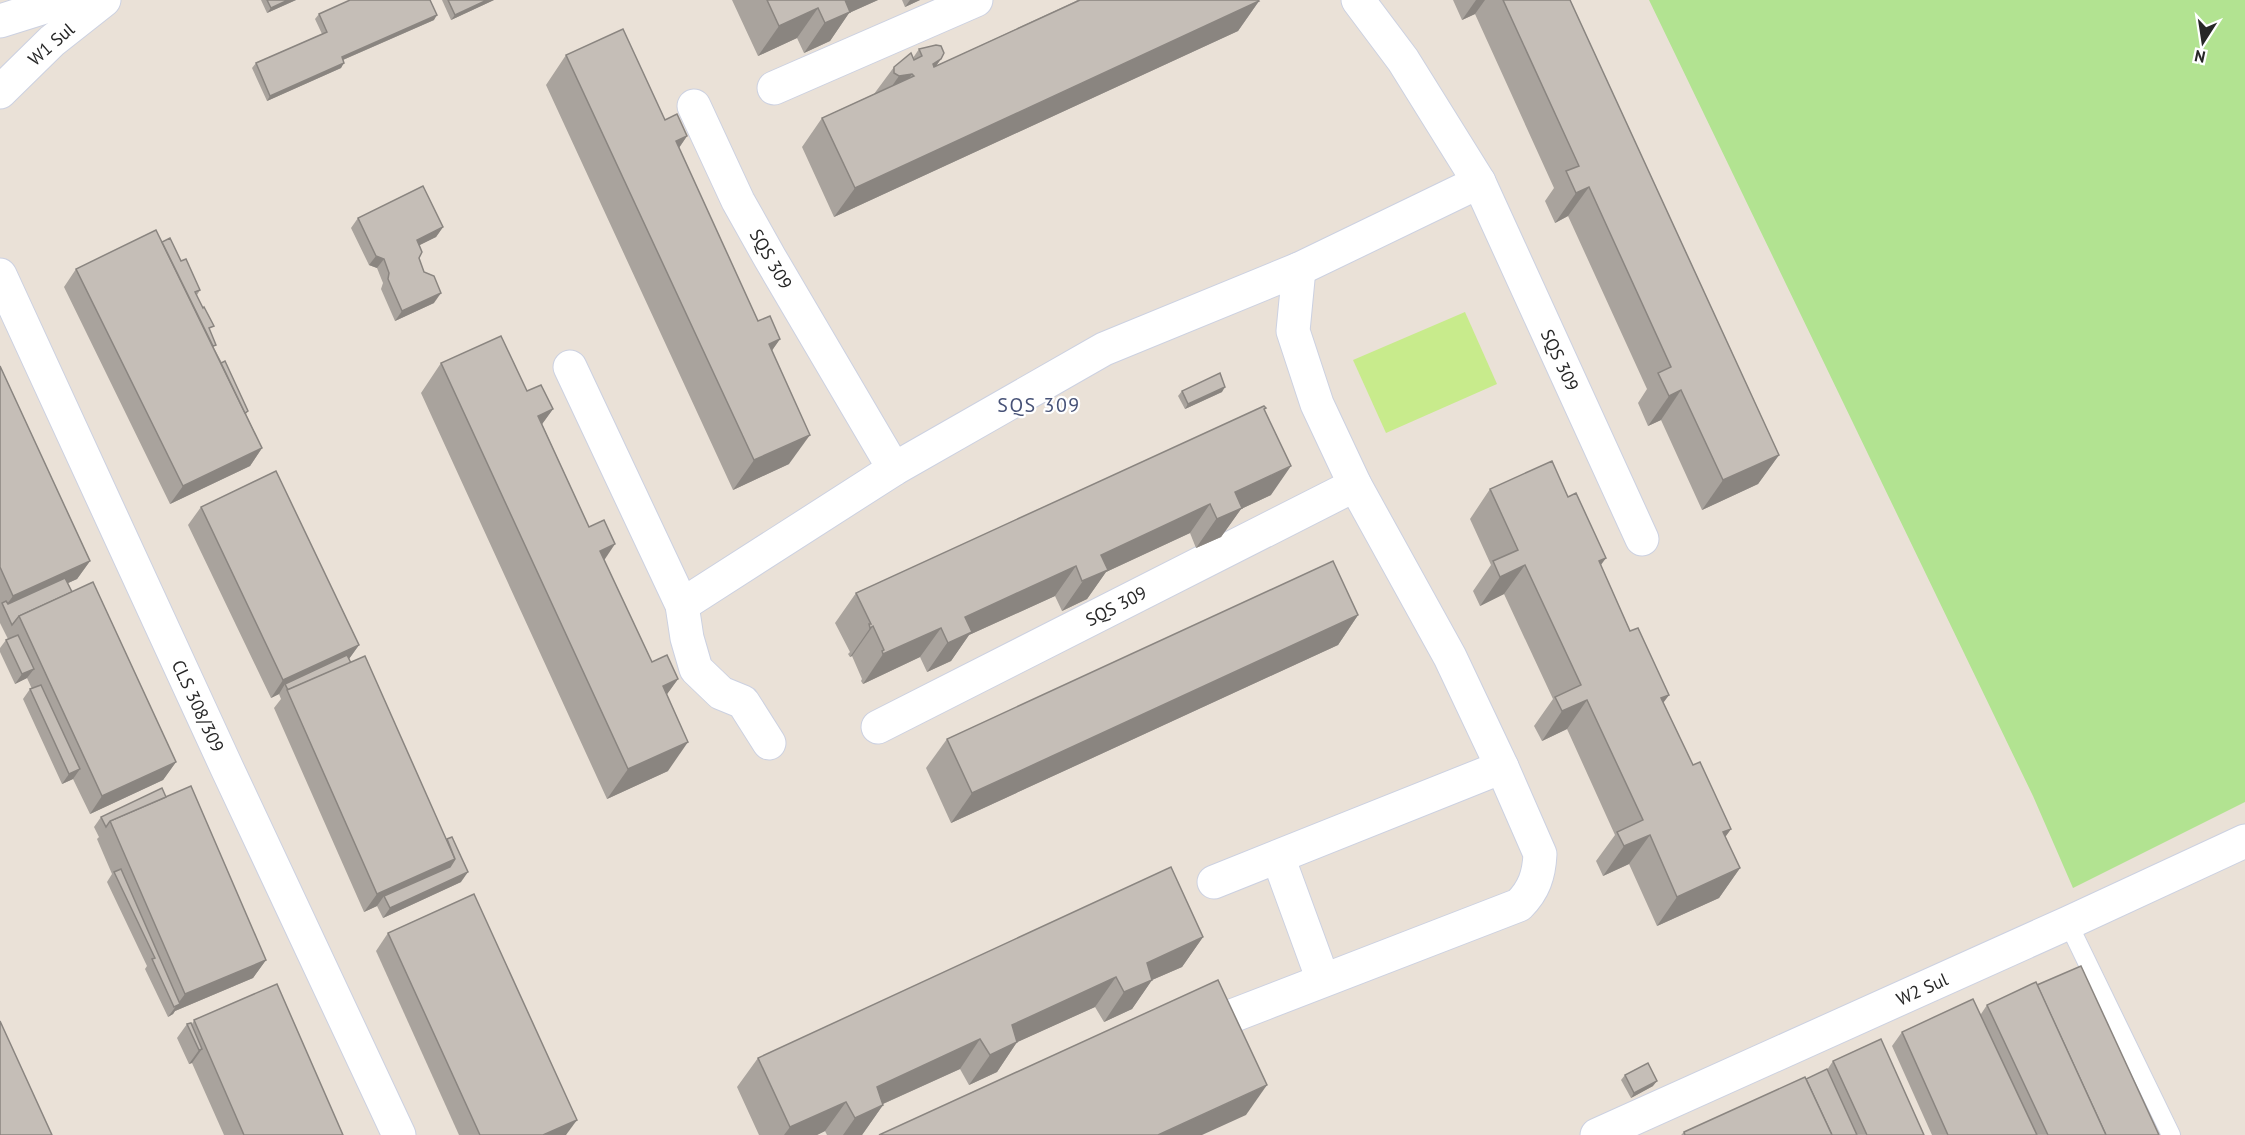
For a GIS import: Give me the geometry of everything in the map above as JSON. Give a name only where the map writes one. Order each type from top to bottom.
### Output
[{"type":"street","name":"W1 Sul","points":[[0,21],[67,0]]},
{"type":"street","name":"W1 Sul","points":[[0,92],[52,41],[104,0]]},
{"type":"street","points":[[774,88],[976,0]]},
{"type":"street","name":"SQS 309","points":[[1358,0],[1402,60],[1479,182],[1642,539]]},
{"type":"street","name":"SQS 309","points":[[694,106],[743,210],[894,469]]},
{"type":"street","points":[[682,606],[894,469],[1104,349],[1299,269],[1479,182]]},
{"type":"street","points":[[1224,1019],[1519,905],[1535,884],[1539,868],[1540,854],[1450,657],[1355,485],[1317,404],[1293,331],[1299,269]]},
{"type":"street","name":"CLS 308/309","points":[[0,275],[399,1135]]},
{"type":"street","points":[[570,367],[682,606],[687,638],[696,669],[721,693],[743,702],[769,743]]},
{"type":"street","name":"SQS 309","points":[[878,727],[1355,485]]},
{"type":"street","points":[[1214,882],[1502,767]]},
{"type":"street","name":"W2 Sul","points":[[1597,1135],[2245,841]]},
{"type":"street","points":[[1278,857],[1323,980]]},
{"type":"lane","points":[[2068,923],[2171,1135]]},
{"type":"green space","points":[[1649,0],[2245,0],[2245,802],[2073,888],[2033,796]]},
{"type":"green space","points":[[1465,312],[1497,384],[1386,433],[1353,360]]},
{"type":"building","points":[[267,0],[288,0],[271,8]]},
{"type":"building","points":[[350,0],[430,0],[437,15],[342,57],[344,63],[270,96],[256,63],[327,32],[319,14]]},
{"type":"building","points":[[448,0],[487,0],[455,15]]},
{"type":"building","points":[[767,0],[845,0],[850,12],[825,23],[818,8],[779,26]]},
{"type":"building","points":[[1080,0],[1259,1],[855,188],[822,118],[914,76],[912,74],[899,76],[894,73],[894,67],[911,53],[914,60],[922,56],[919,49],[941,46],[944,53],[941,59],[933,64],[934,67]]},
{"type":"building","points":[[1503,0],[1570,0],[1779,455],[1723,480],[1681,390],[1669,396],[1658,373],[1671,367],[1589,187],[1576,193],[1566,171],[1579,166]]},
{"type":"building","points":[[623,29],[665,120],[677,114],[687,136],[676,141],[758,321],[770,316],[780,339],[769,344],[810,435],[754,460],[566,55]]},
{"type":"building","points":[[423,186],[443,227],[417,240],[422,252],[419,258],[424,272],[434,276],[441,293],[402,311],[388,279],[389,273],[384,259],[376,256],[358,218]]},
{"type":"building","points":[[156,230],[262,448],[183,486],[76,269]]},
{"type":"building","points":[[170,238],[181,261],[186,259],[200,290],[195,292],[214,326],[209,328],[216,345],[213,346],[162,242]]},
{"type":"building","points":[[501,336],[527,391],[541,385],[553,409],[538,416],[589,527],[604,520],[615,544],[600,551],[652,662],[667,655],[678,679],[663,686],[688,742],[628,769],[441,363]]},
{"type":"building","points":[[225,361],[248,411],[245,413],[221,363]]},
{"type":"building","points":[[0,366],[90,561],[13,596],[0,567]]},
{"type":"building","points":[[1220,373],[1225,387],[1188,404],[1182,391]]},
{"type":"building","points":[[1264,406],[1291,466],[1235,492],[1242,508],[1217,519],[1210,504],[1101,555],[1108,570],[1082,581],[1076,566],[965,617],[972,632],[948,643],[941,628],[883,654],[884,650],[873,626],[870,628],[869,624],[871,624],[856,593]]},
{"type":"building","points":[[1552,461],[1568,497],[1576,493],[1606,558],[1599,561],[1630,631],[1638,628],[1669,695],[1661,698],[1693,765],[1700,762],[1731,829],[1723,832],[1740,868],[1677,897],[1650,835],[1624,846],[1617,832],[1643,820],[1587,700],[1562,711],[1555,697],[1581,685],[1525,565],[1500,577],[1493,561],[1518,550],[1490,489]]},
{"type":"building","points":[[276,471],[359,645],[283,680],[201,507]]},
{"type":"building","points":[[1333,561],[1358,615],[972,793],[947,739]]},
{"type":"building","points":[[65,578],[72,592],[19,616],[12,625],[2,603],[6,601],[8,604]]},
{"type":"building","points":[[93,582],[176,762],[102,796],[19,616]]},
{"type":"building","points":[[18,635],[34,669],[22,674],[6,640]]},
{"type":"building","points":[[347,655],[351,663],[288,690],[285,684]]},
{"type":"building","points":[[365,656],[455,859],[377,894],[287,690]]},
{"type":"building","points":[[41,685],[80,769],[69,774],[30,689]]},
{"type":"building","points":[[191,786],[266,960],[185,994],[110,821]]},
{"type":"building","points":[[162,788],[166,797],[110,821],[106,827],[101,817]]},
{"type":"building","points":[[452,837],[468,872],[390,908],[384,896],[450,867],[455,859],[447,839]]},
{"type":"building","points":[[1171,867],[1203,937],[1147,963],[1152,980],[1124,992],[1116,977],[1012,1025],[1017,1042],[990,1055],[980,1039],[877,1087],[883,1105],[855,1118],[846,1102],[790,1127],[758,1058]]},
{"type":"building","points":[[121,869],[180,1004],[174,1007],[152,959],[155,958],[114,872]]},
{"type":"building","points":[[474,894],[577,1120],[543,1135],[480,1135],[388,933]]},
{"type":"building","points":[[2081,966],[2159,1135],[2106,1135],[2037,985]]},
{"type":"building","points":[[1218,980],[1267,1085],[1158,1135],[879,1135]]},
{"type":"building","points":[[2036,982],[2106,1135],[2048,1135],[1987,1005]]},
{"type":"building","points":[[277,984],[343,1135],[244,1135],[194,1020]]},
{"type":"building","points":[[1973,999],[2037,1135],[1948,1135],[1902,1032]]},
{"type":"building","points":[[0,1021],[52,1135],[0,1135]]},
{"type":"building","points":[[191,1023],[202,1049],[199,1050],[187,1024]]},
{"type":"building","points":[[1881,1039],[1924,1135],[1867,1135],[1833,1061]]},
{"type":"building","points":[[1648,1063],[1657,1081],[1634,1093],[1625,1075]]},
{"type":"building","points":[[1827,1069],[1857,1135],[1832,1135],[1806,1079]]},
{"type":"building","points":[[1805,1077],[1832,1135],[1685,1135],[1684,1132]]},
{"type":"district","name":"SQS 309","points":[[1039,405]]}]
